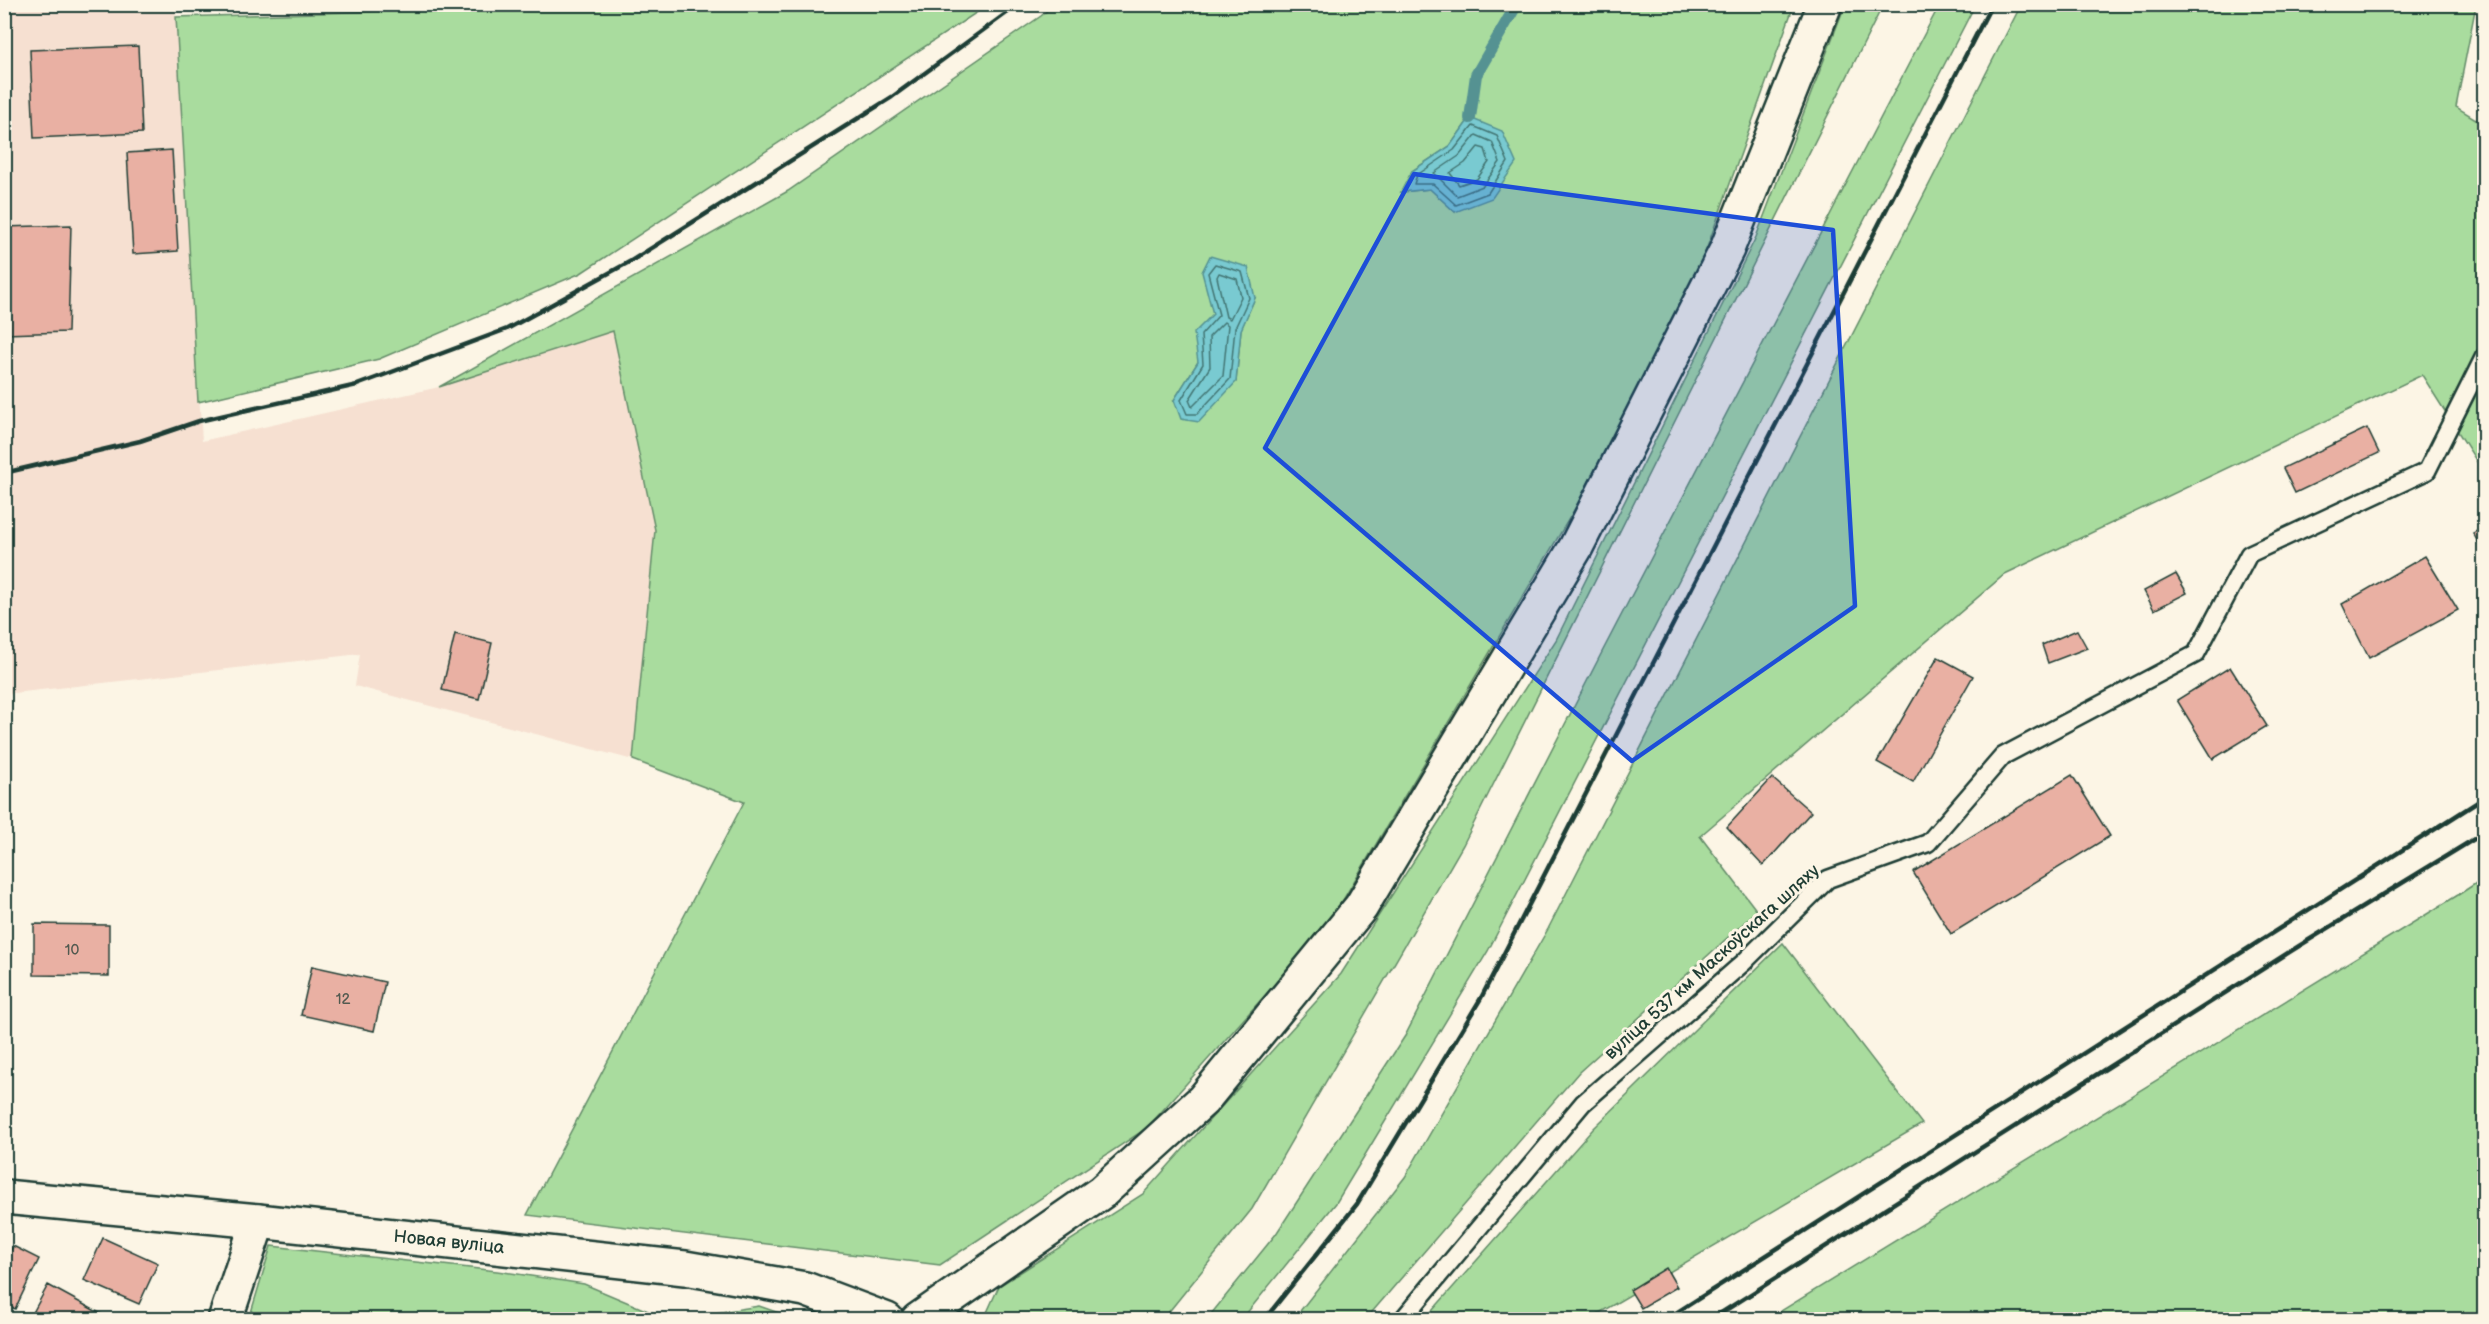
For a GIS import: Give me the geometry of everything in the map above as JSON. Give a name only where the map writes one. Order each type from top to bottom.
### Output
[{"type":"street","points":[[918,1320],[1102,1192],[1203,1100],[1361,907],[1576,547],[1727,249],[1825,4]]},
{"type":"street","name":"Новая вуліца","points":[[4,1197],[258,1221],[685,1268],[805,1289],[887,1320]]},
{"type":"street","points":[[225,1320],[258,1221]]},
{"type":"lane","name":"вуліца 537 км Маскоўскага шляху","points":[[1401,1320],[1583,1102],[1743,963],[1828,879],[1928,843],[2003,756],[2196,654],[2249,554],[2427,471],[2484,357]]},
{"type":"highlighted area","points":[[1414,174],[1833,230],[1855,606],[1632,761],[1265,448]]},
{"type":"shaded area","points":[[4,5],[175,5],[202,441],[439,387],[613,330],[655,530],[633,760],[355,686],[360,654],[5,694]]},
{"type":"green space","points":[[635,4],[988,5],[581,273],[379,359],[198,402],[176,17]]},
{"type":"green space","points":[[1940,4],[1975,5],[1488,951],[1336,1203],[1242,1319],[1207,1319],[1276,1234],[1405,1036]]},
{"type":"green space","points":[[1053,5],[1794,5],[1699,270],[1573,512],[1330,922],[1147,1128],[940,1265],[527,1215],[744,802],[633,760],[655,530],[613,331],[439,387],[788,191],[1041,16]],"holes":[[[1470,118],[1455,212],[1430,189],[1401,192],[1412,171],[1450,146]],[[1255,298],[1241,329],[1236,382],[1174,400],[1198,362],[1213,314]]]},
{"type":"green space","points":[[1845,5],[1883,5],[1463,845],[1252,1209],[1163,1319],[984,1319],[999,1286],[1143,1194],[1341,974],[1556,640],[1756,237]]},
{"type":"green space","points":[[2021,5],[2476,5],[2456,107],[2484,124],[2484,473],[2422,375],[2005,574],[1700,836],[1757,911],[1579,1072],[1366,1319],[1293,1320],[1405,1177],[1548,929]]},
{"type":"green space","points":[[2484,878],[2484,1319],[1768,1319],[2458,895]]},
{"type":"green space","points":[[1783,943],[1922,1124],[1589,1319],[1424,1320],[1593,1129]]},
{"type":"green space","points":[[271,1246],[497,1271],[584,1284],[667,1319],[249,1319]]},
{"type":"green space","points":[[759,1306],[796,1319],[677,1319]]},
{"type":"water","points":[[1470,118],[1502,131],[1516,163],[1492,198],[1455,212],[1430,189],[1401,192],[1412,171],[1450,146]]},
{"type":"water","points":[[1210,256],[1248,267],[1255,298],[1241,330],[1236,382],[1199,422],[1181,419],[1174,400],[1198,362],[1194,333],[1213,314],[1202,272]]},
{"type":"building","points":[[138,46],[142,133],[34,138],[30,50]]},
{"type":"building","points":[[172,150],[178,251],[133,254],[127,153]]},
{"type":"building","points":[[71,225],[68,332],[4,334],[4,227]]},
{"type":"building","points":[[2367,428],[2379,453],[2295,493],[2283,468]]},
{"type":"building","points":[[2484,527],[2484,553],[2473,533]]},
{"type":"building","points":[[2425,556],[2458,610],[2369,658],[2342,604]]},
{"type":"building","points":[[2176,574],[2187,593],[2154,610],[2144,591]]},
{"type":"building","points":[[2077,630],[2087,648],[2048,663],[2042,645]]},
{"type":"building","points":[[455,634],[492,643],[479,699],[442,690]]},
{"type":"building","points":[[1938,657],[1973,676],[1913,782],[1877,762]]},
{"type":"building","points":[[2230,667],[2267,726],[2213,759],[2177,700]]},
{"type":"building","points":[[2072,775],[2110,836],[1951,934],[1913,872]]},
{"type":"building","points":[[1772,778],[1811,812],[1763,866],[1727,827]]},
{"type":"building","points":[[34,924],[109,925],[109,976],[34,975]]},
{"type":"building","points":[[312,966],[385,982],[374,1031],[301,1015]]},
{"type":"building","points":[[103,1238],[158,1263],[139,1304],[84,1280]]},
{"type":"building","points":[[13,1246],[39,1259],[15,1309],[4,1305],[4,1263]]},
{"type":"building","points":[[1666,1268],[1677,1287],[1641,1308],[1630,1290]]},
{"type":"building","points":[[48,1285],[112,1320],[29,1320]]},
{"type":"waterway","points":[[1470,118],[1476,75],[1517,4]]},
{"type":"railway","points":[[4,473],[140,441],[199,421],[357,385],[507,329],[631,261],[892,97],[1019,4]]},
{"type":"railway","points":[[1264,1320],[1357,1204],[1481,998],[1992,4]]},
{"type":"railway","points":[[1665,1320],[2484,798]]},
{"type":"railway","points":[[1710,1320],[2299,946],[2484,833]]}]
